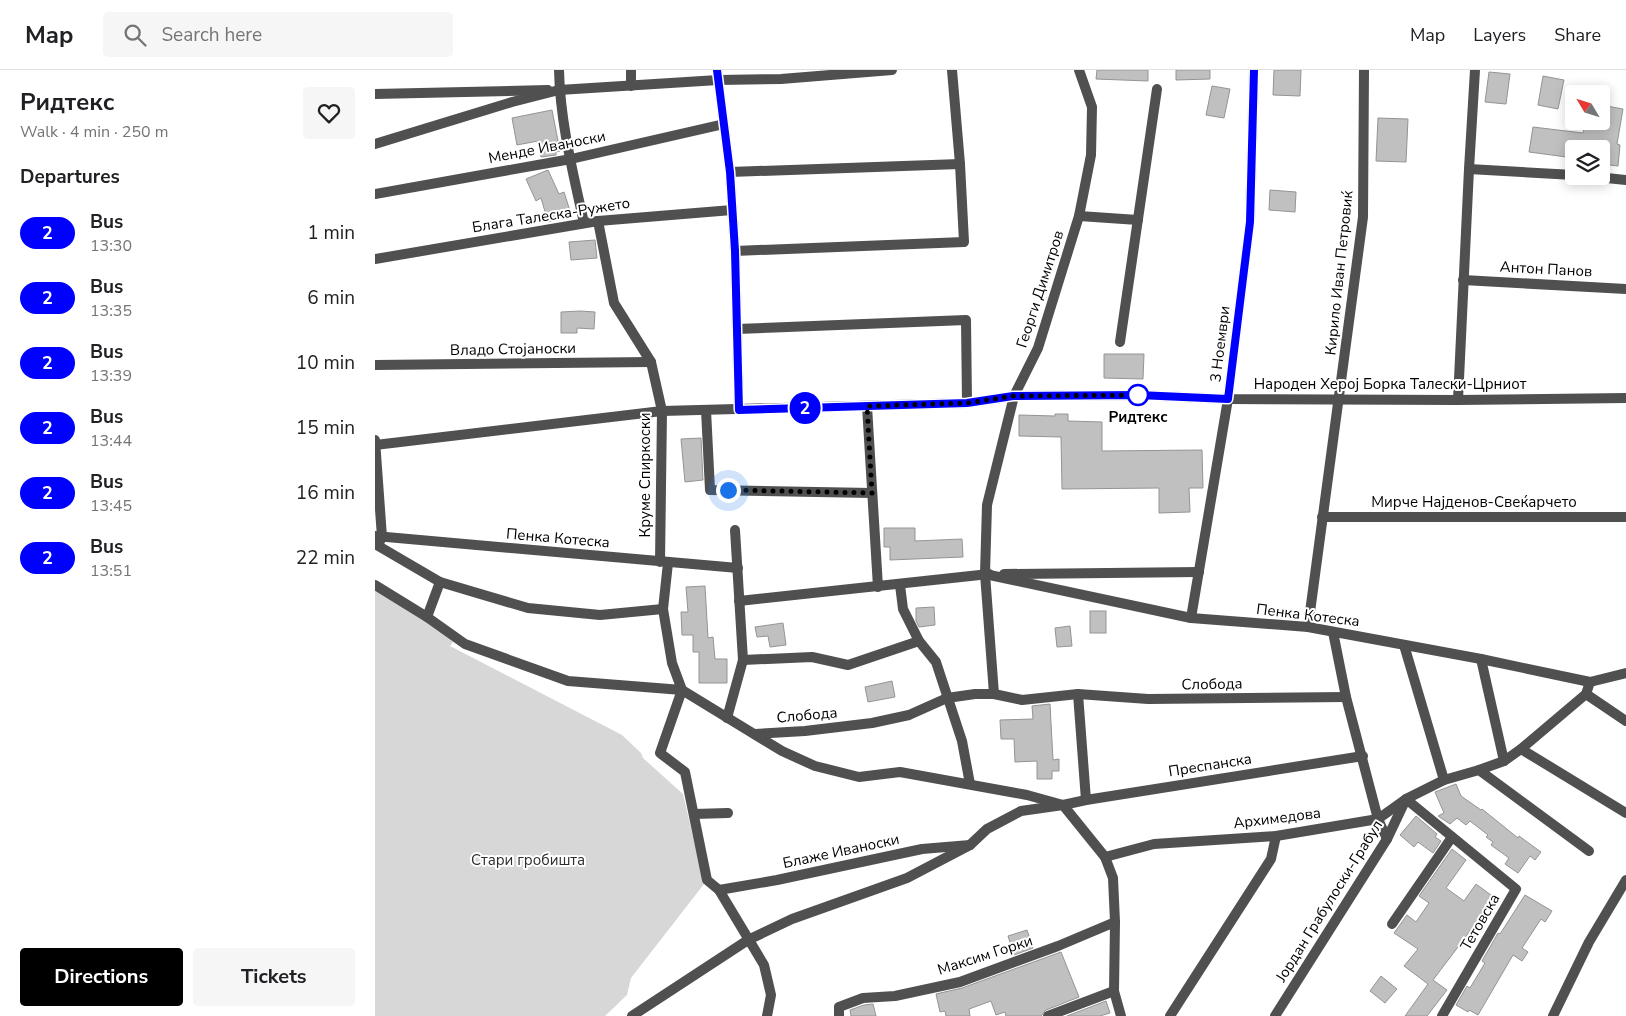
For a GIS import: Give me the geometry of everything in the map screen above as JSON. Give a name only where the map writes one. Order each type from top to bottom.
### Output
[{"type":"street","points":[[559,70],[559,90],[584,223]]},
{"type":"street","points":[[631,70],[631,86]]},
{"type":"street","points":[[375,94],[559,90],[631,86],[717,75],[781,75],[888,70]]},
{"type":"street","points":[[735,251],[964,242],[952,70]]},
{"type":"street","name":"Георги Димитров","points":[[985,574],[987,505],[1013,396],[1038,348],[1079,216],[1091,156],[1092,107],[1079,70]]},
{"type":"street","name":"3 Ноември","points":[[1191,618],[1228,399],[1250,222],[1254,70]]},
{"type":"street","name":"Кирило Иван Петровиќ","points":[[1308,627],[1363,217],[1364,70]]},
{"type":"street","points":[[1458,400],[1475,70]]},
{"type":"street","points":[[717,75],[730,172],[735,251],[739,410]]},
{"type":"street","points":[[1120,342],[1157,89]]},
{"type":"street","points":[[375,144],[512,102],[559,90]]},
{"type":"street","name":"Менде Иваноски","points":[[375,194],[571,160],[724,124]]},
{"type":"street","points":[[730,172],[960,164]]},
{"type":"street","points":[[1469,169],[1565,174]]},
{"type":"street","points":[[1610,178],[1626,180]]},
{"type":"street","name":"Блага Талеска-Ружето","points":[[375,259],[598,221],[732,210]]},
{"type":"street","name":"Георги Димитров","points":[[1079,216],[1138,220]]},
{"type":"street","name":"Круме Спиркоски","points":[[598,221],[614,303],[651,362],[661,412],[663,608],[672,663],[683,690]]},
{"type":"street","name":"Антон Панов","points":[[1463,280],[1626,289]]},
{"type":"street","points":[[737,329],[966,320],[967,403]]},
{"type":"street","name":"Владо Стојаноски","points":[[375,365],[651,362]]},
{"type":"street","name":"Народен Херој Борка Талески-Црниот","points":[[375,445],[661,412],[967,403],[1013,396],[1138,395],[1228,399],[1458,400],[1626,398]]},
{"type":"street","points":[[867,406],[877,587]]},
{"type":"street","points":[[706,410],[710,490],[872,493]]},
{"type":"street","points":[[375,439],[377,541],[440,582],[528,608],[600,616],[663,608]]},
{"type":"street","name":"Мирче Најденов-Свеќарчето","points":[[1322,517],[1626,517]]},
{"type":"street","points":[[727,718],[743,660],[735,530]]},
{"type":"street","name":"Пенка Котеска","points":[[377,541],[737,568]]},
{"type":"street","name":"Пенка Котеска","points":[[739,601],[900,585],[985,574],[1199,572]]},
{"type":"street","points":[[985,574],[993,694]]},
{"type":"street","name":"Пенка Котеска","points":[[985,574],[1191,618],[1308,627],[1590,682],[1626,673]]},
{"type":"street","points":[[427,617],[440,582]]},
{"type":"street","points":[[375,585],[427,617],[465,644],[568,680],[683,690],[754,734],[815,766],[859,777],[900,772],[1027,795],[1063,805],[1105,857],[1113,878],[1115,922],[1114,991],[1121,1016]]},
{"type":"street","points":[[900,585],[903,608],[919,641],[936,662],[962,741],[970,784]]},
{"type":"street","points":[[1333,632],[1346,697],[1378,819],[1387,838]]},
{"type":"street","points":[[743,660],[812,657],[848,665],[919,641]]},
{"type":"street","points":[[1404,645],[1444,780]]},
{"type":"street","points":[[1481,660],[1504,761]]},
{"type":"street","points":[[1590,682],[1586,694],[1626,721]]},
{"type":"street","points":[[683,690],[660,753],[685,772],[707,880],[719,890],[764,965],[771,995],[767,1016]]},
{"type":"street","name":"Слобода","points":[[754,734],[805,732],[872,723],[909,715],[947,698],[975,694],[993,694],[1022,700],[1078,694],[1148,700],[1346,697]]},
{"type":"street","points":[[1078,694],[1086,800]]},
{"type":"street","name":"Архимедова","points":[[1105,857],[1154,844],[1277,836],[1378,819],[1406,800],[1444,780],[1504,761],[1586,694]]},
{"type":"street","points":[[1521,749],[1626,813]]},
{"type":"street","name":"Преспанска","points":[[1063,805],[1363,756]]},
{"type":"street","points":[[1479,770],[1589,851]]},
{"type":"street","name":"Тетовска","points":[[1406,800],[1516,890],[1442,1016]]},
{"type":"street","name":"Јордан Грабулоски-Грабул","points":[[1275,1016],[1387,838],[1406,800]]},
{"type":"street","points":[[632,1016],[748,940],[792,919],[907,878],[970,845],[987,828],[1021,811],[1063,805]]},
{"type":"street","points":[[694,814],[728,813]]},
{"type":"street","points":[[1170,1016],[1271,860],[1277,836]]},
{"type":"street","points":[[1392,924],[1452,837]]},
{"type":"street","name":"Блаже Иваноски","points":[[719,890],[777,880],[922,849],[970,845]]},
{"type":"street","points":[[1553,1016],[1589,942],[1626,880]]},
{"type":"street","name":"Максим Горки","points":[[839,1016],[839,1008],[863,998],[895,996],[960,982],[1058,946],[1115,922]]},
{"type":"street","points":[[1049,1016],[1114,991]]},
{"type":"green space","name":"Стари гробишта","points":[[375,590],[428,621],[453,642],[450,646],[622,735],[641,753],[643,758],[683,794],[704,884],[631,978],[627,995],[605,1016],[375,1016]]},
{"type":"building","points":[[1097,70],[1148,70],[1148,81],[1096,79]]},
{"type":"building","points":[[1176,70],[1210,70],[1210,79],[1176,80]]},
{"type":"building","points":[[1274,70],[1301,70],[1300,96],[1273,95]]},
{"type":"building","points":[[1489,72],[1510,74],[1506,104],[1485,102]]},
{"type":"building","points":[[1543,76],[1564,80],[1558,109],[1538,105]]},
{"type":"building","points":[[1212,86],[1230,89],[1224,118],[1206,115]]},
{"type":"building","points":[[1610,107],[1623,109],[1617,144],[1620,145],[1618,166],[1610,165],[1610,140],[1565,140],[1565,157],[1529,152],[1533,127],[1583,133],[1584,130],[1610,130]]},
{"type":"building","points":[[552,110],[560,151],[556,152],[556,155],[541,157],[538,141],[517,145],[512,118]]},
{"type":"building","points":[[1378,118],[1408,119],[1406,162],[1376,161]]},
{"type":"building","points":[[548,170],[559,194],[564,192],[571,214],[548,222],[541,198],[536,201],[526,179]]},
{"type":"building","points":[[1270,190],[1296,192],[1295,212],[1269,210]]},
{"type":"building","points":[[595,240],[597,258],[571,260],[569,242]]},
{"type":"building","points":[[561,312],[595,312],[594,329],[577,328],[577,333],[561,333]]},
{"type":"building","points":[[1104,354],[1144,354],[1143,379],[1104,378]]},
{"type":"building","points":[[1055,414],[1068,414],[1068,421],[1102,422],[1102,451],[1202,450],[1203,488],[1189,488],[1190,512],[1159,513],[1159,488],[1062,489],[1061,437],[1019,436],[1019,415],[1055,416]]},
{"type":"building","points":[[701,438],[703,480],[685,482],[681,439]]},
{"type":"building","points":[[884,528],[915,528],[915,541],[962,539],[963,557],[890,560],[890,547],[884,547]]},
{"type":"building","points":[[705,586],[708,638],[713,637],[715,659],[727,659],[727,683],[699,683],[699,652],[693,652],[693,635],[682,635],[681,612],[688,612],[686,587]]},
{"type":"building","points":[[934,607],[935,625],[919,627],[916,621],[916,608]]},
{"type":"building","points":[[1090,611],[1106,611],[1106,633],[1090,633]]},
{"type":"building","points":[[783,623],[786,645],[770,647],[768,636],[757,637],[755,627]]},
{"type":"building","points":[[1070,626],[1072,646],[1057,647],[1055,628]]},
{"type":"building","points":[[892,681],[895,697],[868,702],[865,687]]},
{"type":"building","points":[[1050,704],[1053,760],[1059,759],[1059,771],[1052,771],[1052,779],[1037,779],[1037,761],[1015,762],[1014,739],[1001,739],[1000,720],[1033,719],[1032,706]]},
{"type":"building","points":[[1456,784],[1461,796],[1482,809],[1518,838],[1519,836],[1541,852],[1535,860],[1530,856],[1518,873],[1505,864],[1509,858],[1491,845],[1493,842],[1486,837],[1488,835],[1470,821],[1466,825],[1457,818],[1450,824],[1438,816],[1444,813],[1435,792]]},
{"type":"building","points":[[1416,816],[1437,834],[1435,837],[1441,841],[1433,853],[1418,842],[1414,847],[1400,835]]},
{"type":"building","points":[[1452,849],[1466,860],[1446,888],[1464,901],[1476,884],[1495,898],[1433,980],[1447,990],[1427,1016],[1405,1016],[1428,984],[1404,966],[1418,949],[1394,933],[1407,915],[1416,922],[1429,903],[1419,896]]},
{"type":"building","points":[[1525,895],[1552,911],[1545,922],[1541,919],[1522,948],[1528,952],[1522,961],[1513,955],[1478,1015],[1469,1010],[1468,1012],[1456,1005],[1467,986],[1470,988],[1485,963],[1482,961],[1498,933],[1500,934]]},
{"type":"building","points":[[1027,930],[1033,948],[1014,955],[1008,936]]},
{"type":"building","points":[[1061,952],[1079,997],[1046,1010],[1041,1016],[1006,1016],[1005,1012],[996,1015],[991,1001],[969,1009],[970,1016],[946,1016],[945,1011],[940,1012],[936,994],[962,988]]},
{"type":"building","points":[[1381,976],[1397,989],[1385,1003],[1370,991]]},
{"type":"building","points":[[1106,1001],[1110,1013],[1100,1016],[1067,1016]]},
{"type":"building","points":[[873,1004],[876,1016],[851,1016],[850,1010]]},
{"type":"bus line","name":"2","points":[[717,70],[730,172],[735,251],[739,410],[967,403],[1013,396],[1138,395],[1228,399],[1250,222],[1254,70]]},
{"type":"place","name":"Ридтекс","points":[[1138,395]]},
{"type":"route","points":[[728,490],[872,493],[867,406],[967,403],[1013,396],[1138,395]]}]
